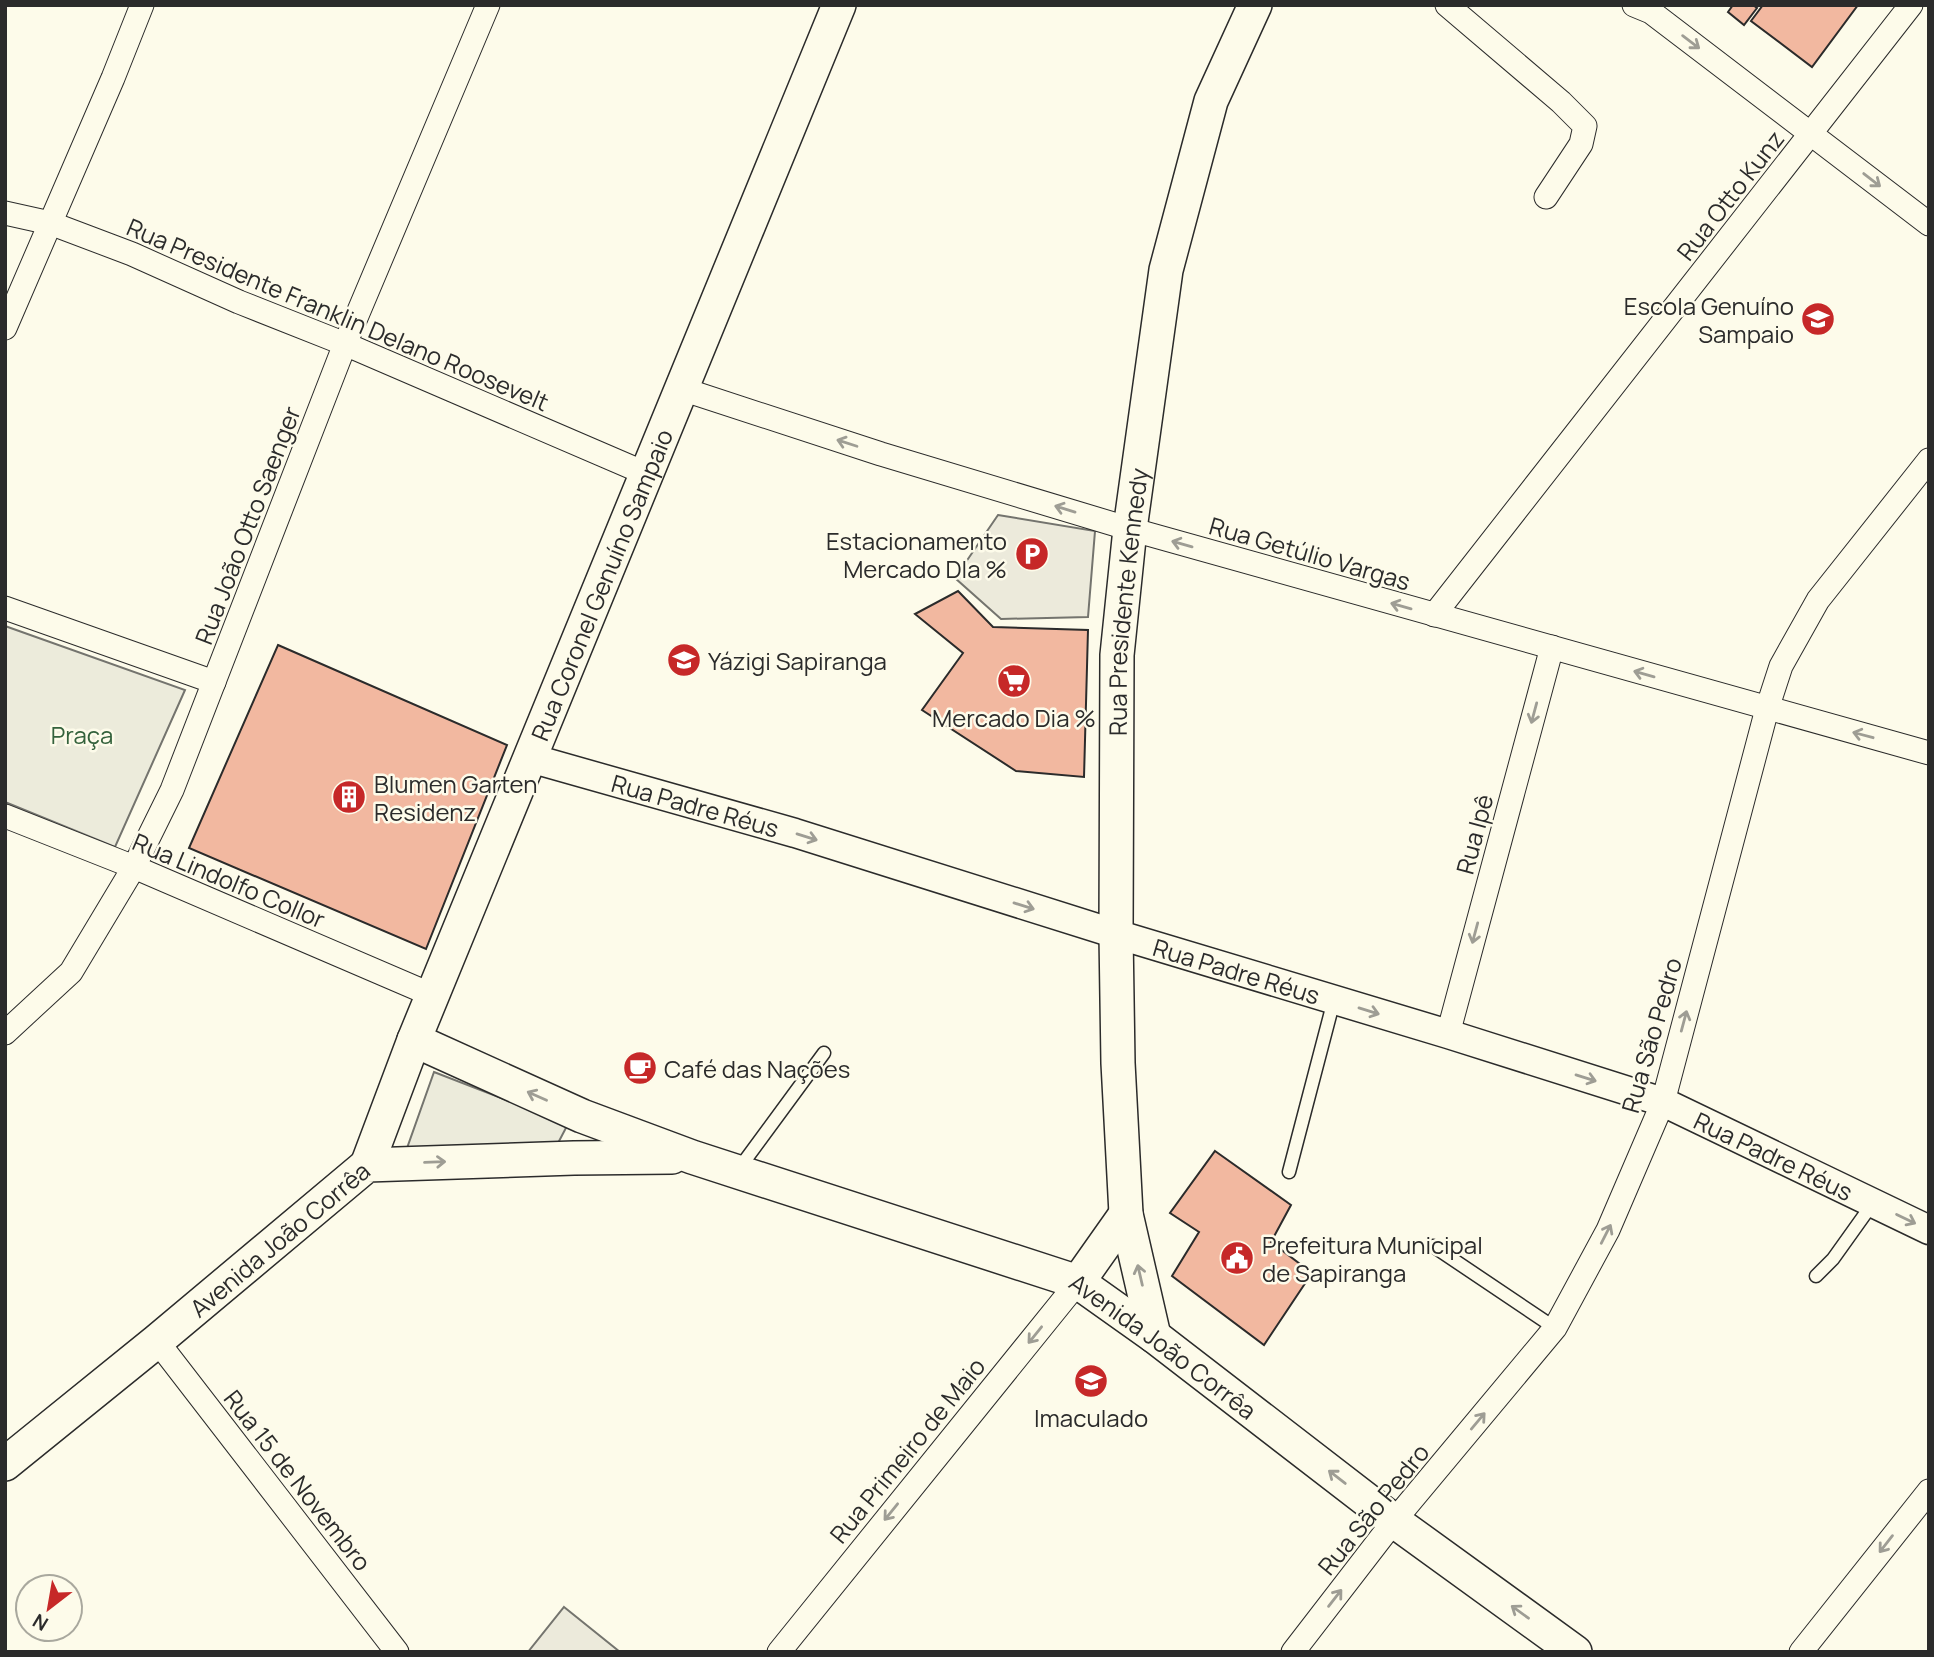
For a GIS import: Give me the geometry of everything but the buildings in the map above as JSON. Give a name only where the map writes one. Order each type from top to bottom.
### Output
[{"type":"main road","name":"Rua Coronel Genuíno Sampaio","points":[[367,1165],[432,995],[839,5]]},
{"type":"main road","name":"Rua Presidente Kennedy","points":[[1154,1336],[1126,1214],[1118,1063],[1117,655],[1130,529],[1166,270],[1211,101],[1255,5]]},
{"type":"main road","name":"Avenida João Corrêa","points":[[414,1040],[582,1116],[692,1157],[1078,1282],[1154,1336],[1394,1521],[1575,1652]]},
{"type":"main road","points":[[573,1158],[588,1129],[582,1116]]},
{"type":"main road","name":"Avenida João Corrêa","points":[[5,1464],[367,1165],[692,1157]]},
{"type":"main road","points":[[1078,1282],[1126,1214]]},
{"type":"street","points":[[5,328],[142,5]]},
{"type":"street","name":"Rua João Otto Saenger","points":[[5,1033],[71,972],[134,867],[172,790],[345,344],[488,5]]},
{"type":"street","points":[[1447,5],[1561,102],[1585,126],[1581,144],[1546,197]]},
{"type":"street","points":[[1634,5],[1651,12],[1929,224]]},
{"type":"street","name":"Rua Otto Kunz","points":[[1434,615],[1911,5]]},
{"type":"street","name":"Rua Presidente Franklin Delano Roosevelt","points":[[5,213],[50,223],[132,254],[239,302],[345,344],[647,474]]},
{"type":"street","name":"Rua Getúlio Vargas","points":[[682,389],[881,454],[1130,529],[1929,753]]},
{"type":"street","name":"Rua São Pedro","points":[[1293,1652],[1394,1521],[1555,1328],[1608,1230],[1663,1102],[1767,709],[1781,666],[1818,600],[1929,460]]},
{"type":"street","points":[[5,608],[214,682]]},
{"type":"street","name":"Rua Ipê","points":[[1448,1034],[1552,647]]},
{"type":"street","name":"Rua Padre Réus","points":[[530,758],[795,833],[1663,1102],[1929,1230]]},
{"type":"street","name":"Rua Lindolfo Collor","points":[[5,816],[134,867],[432,995]]},
{"type":"street","name":"Rua Primeiro de Maio","points":[[779,1652],[1078,1282]]},
{"type":"street","name":"Rua 15 de Novembro","points":[[157,1340],[397,1652]]},
{"type":"street","points":[[1801,1652],[1929,1491]]},
{"type":"lane","points":[[1289,1172],[1334,1000]]},
{"type":"lane","points":[[738,1171],[824,1053]]},
{"type":"lane","points":[[1816,1276],[1833,1259],[1873,1203]]},
{"type":"lane","points":[[1433,1246],[1555,1328]]},
{"type":"green space","name":"Praça","points":[[5,626],[185,690],[115,847],[5,802]]},
{"type":"green space","points":[[434,1072],[568,1124],[557,1145],[406,1151]]},
{"type":"shaded area","name":"Estacionamento Mercado DIa %","points":[[998,515],[1095,531],[1088,617],[1001,619],[955,578]]},
{"type":"shaded area","points":[[564,1607],[620,1652],[528,1652]]},
{"type":"place","name":"Escola Genuíno Sampaio","points":[[1818,319]]},
{"type":"place","name":"Estacionamento Mercado DIa %","points":[[1032,554]]},
{"type":"place","name":"Yázigi Sapiranga","points":[[684,660]]},
{"type":"place","name":"Mercado Dia %","points":[[1014,681]]},
{"type":"place","name":"Blumen Garten Residenz","points":[[349,797]]},
{"type":"place","name":"Café das Nações","points":[[640,1068]]},
{"type":"place","name":"Prefeitura Municipal de Sapiranga","points":[[1237,1258]]},
{"type":"place","name":"Imaculado","points":[[1091,1381]]}]
